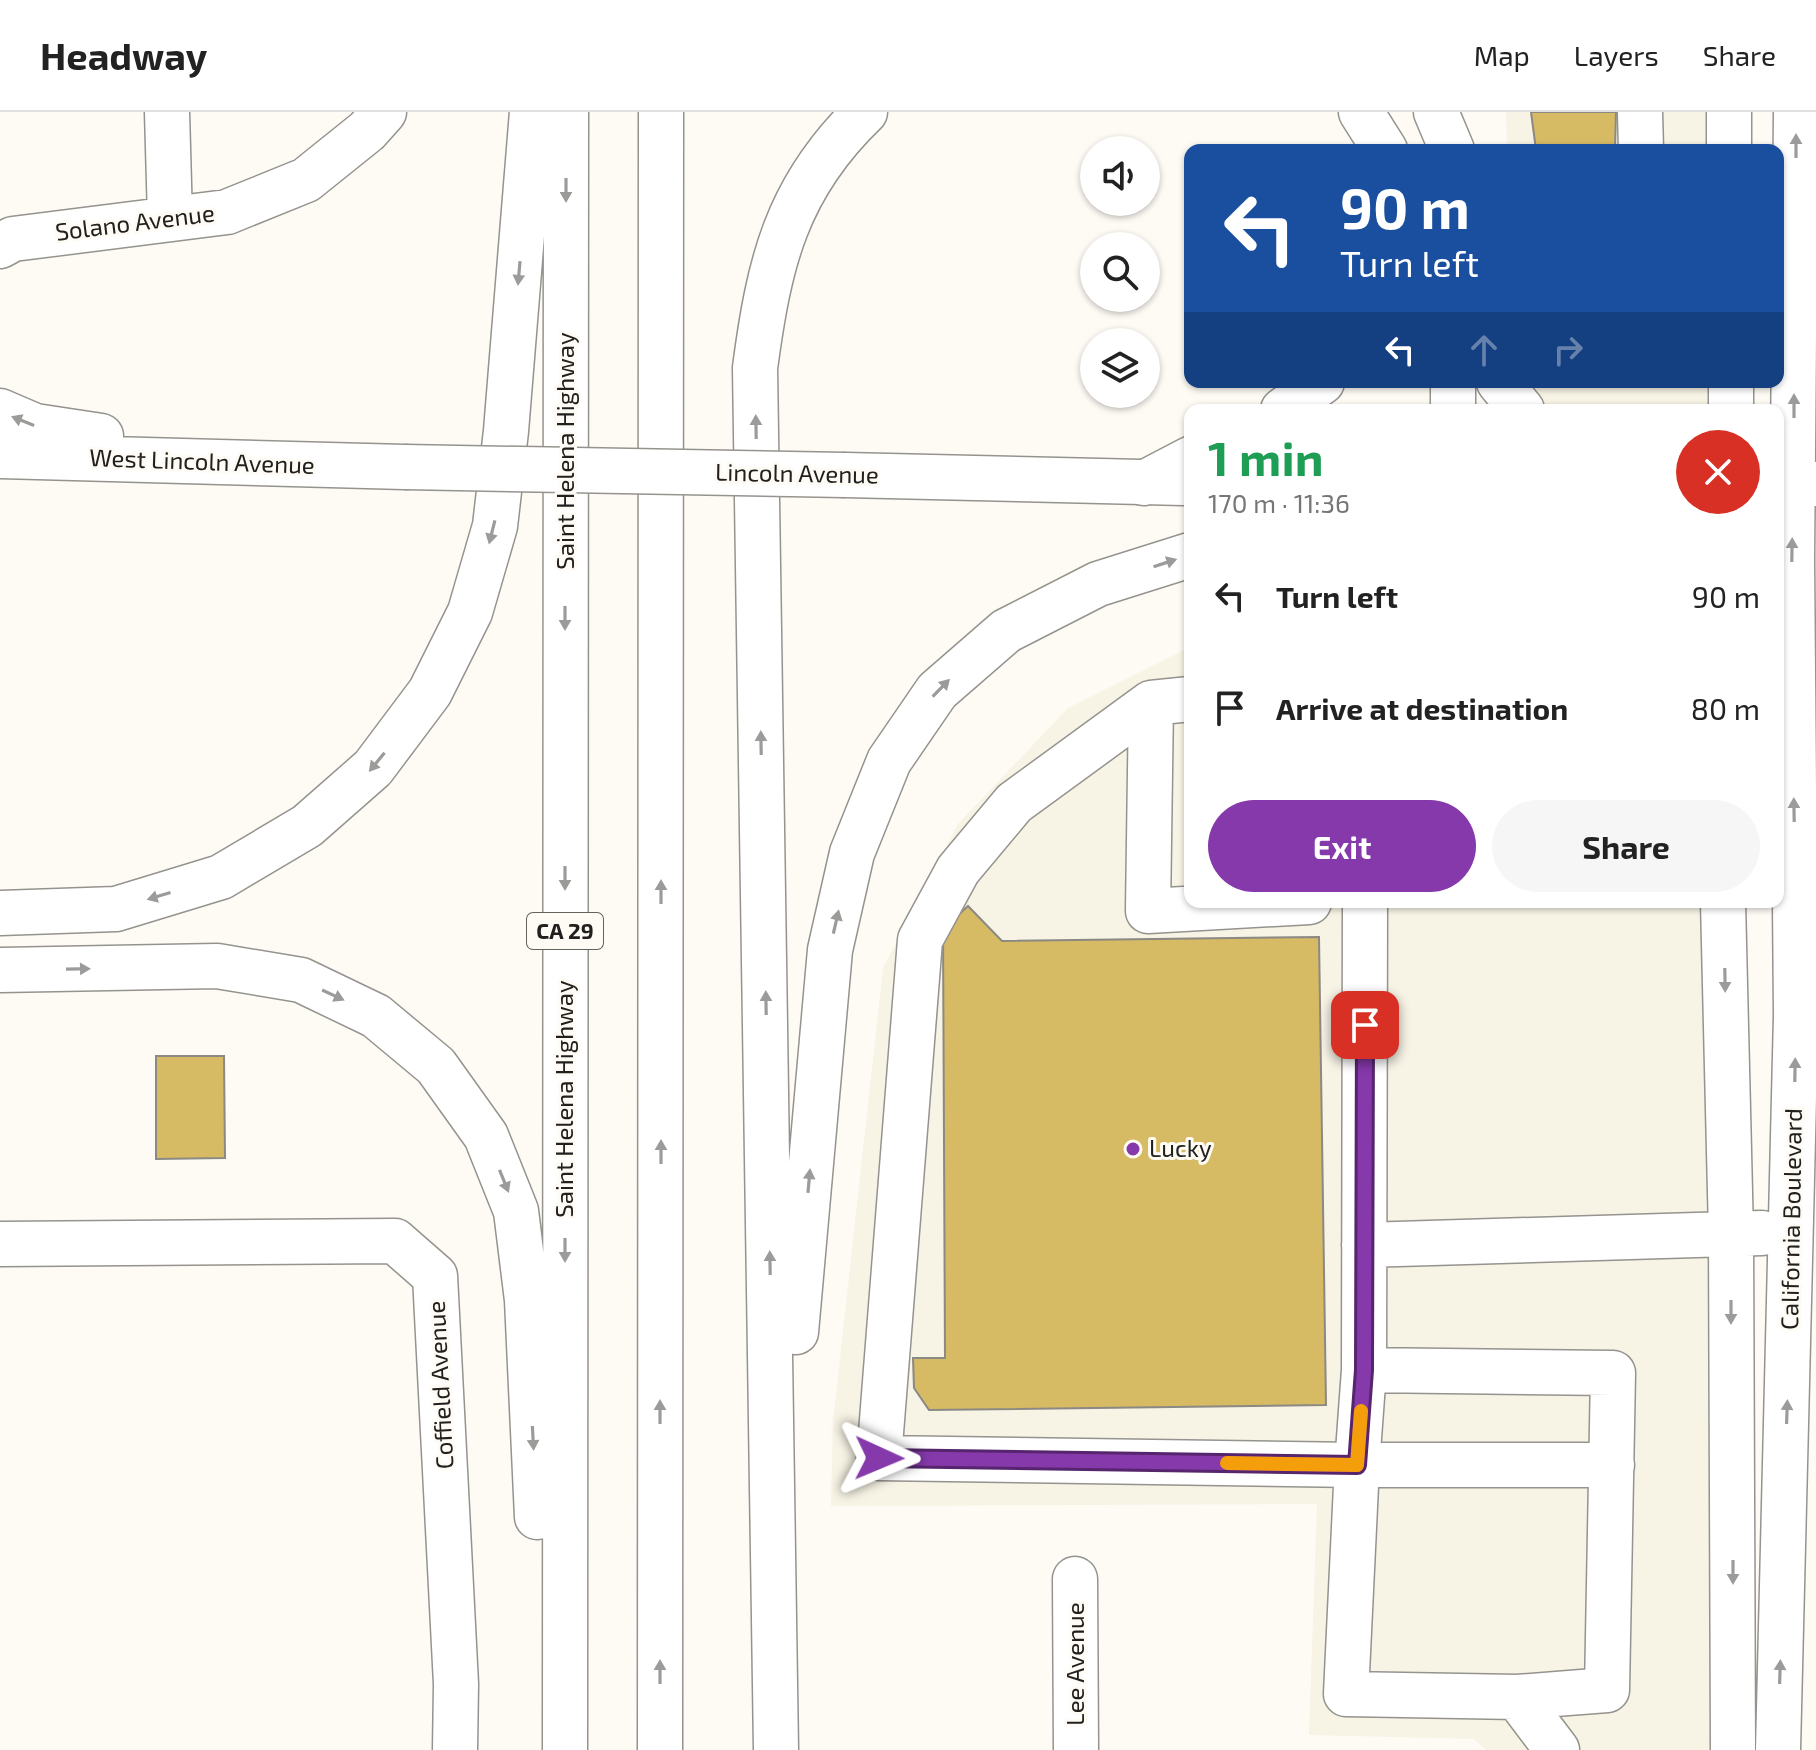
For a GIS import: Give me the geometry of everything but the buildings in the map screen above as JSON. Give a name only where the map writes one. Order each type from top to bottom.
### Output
[{"type":"main road","points":[[167,112],[170,219]]},
{"type":"main road","name":"Solano Avenue","points":[[0,246],[13,239],[227,212],[306,180],[367,131],[384,112]]},
{"type":"main road","points":[[2,913],[116,909],[221,877],[307,826],[373,768],[430,692],[470,612],[495,526],[506,431],[532,112]]},
{"type":"main road","name":"Saint Helena Highway","points":[[565,1750],[566,112]]},
{"type":"main road","points":[[660,1750],[661,112]]},
{"type":"main road","points":[[776,1750],[755,368],[766,286],[792,208],[834,142],[865,112]]},
{"type":"main road","points":[[1361,112],[1381,144]]},
{"type":"main road","points":[[1436,112],[1449,144]]},
{"type":"main road","points":[[1640,112],[1641,144]]},
{"type":"main road","points":[[1729,112],[1729,144]]},
{"type":"main road","name":"California Boulevard","points":[[1778,1750],[1804,1232],[1806,1015],[1796,484],[1796,112]]},
{"type":"main road","points":[[1291,404],[1314,388]]},
{"type":"main road","points":[[1504,388],[1517,404]]},
{"type":"main road","points":[[0,411],[35,426],[293,464]]},
{"type":"main road","name":"West Lincoln Avenue","points":[[0,456],[405,467]]},
{"type":"main road","points":[[0,479],[97,459]]},
{"type":"main road","points":[[1144,483],[1184,462]]},
{"type":"main road","name":"Lincoln Avenue","points":[[405,467],[1184,483]]},
{"type":"main road","points":[[776,1649],[792,1374],[830,950],[852,853],[889,761],[937,691],[1006,631],[1098,584],[1184,557]]},
{"type":"main road","points":[[1170,701],[1148,911],[1202,908]]},
{"type":"main road","points":[[1170,701],[1014,803],[958,870],[920,940],[879,1458],[1357,1465],[1612,1465]]},
{"type":"main road","points":[[1364,1370],[1613,1373],[1607,1690],[1517,1697],[1346,1694],[1364,1370],[1365,908]]},
{"type":"main road","points":[[1723,908],[1731,1234],[1733,1750]]},
{"type":"main road","points":[[0,970],[217,966],[301,980],[376,1016],[436,1066],[486,1136],[516,1211],[527,1300],[545,1750]]},
{"type":"main road","points":[[1364,1245],[1804,1232]]},
{"type":"main road","name":"Coffield Avenue","points":[[0,1244],[395,1241],[435,1276],[456,1684],[455,1750]]},
{"type":"main road","name":"Lee Avenue","points":[[1075,1579],[1076,1750]]},
{"type":"main road","points":[[1517,1697],[1557,1750]]},
{"type":"shaded area","points":[[1506,112],[1729,112],[1729,144],[1507,144]]},
{"type":"shaded area","points":[[1530,388],[1731,388],[1731,404],[1531,404]]},
{"type":"shaded area","points":[[1184,650],[1184,908],[1723,908],[1733,1750],[1486,1750],[1474,1739],[1309,1735],[1317,1504],[831,1506],[833,1422],[883,968],[958,824],[1068,708]]},
{"type":"slow traffic","points":[[1227,1463],[1357,1465],[1361,1411]]},
{"type":"place","name":"Lucky","points":[[1133,1149]]},
{"type":"route","points":[[879,1458],[1357,1465],[1364,1370],[1365,1025]]}]
